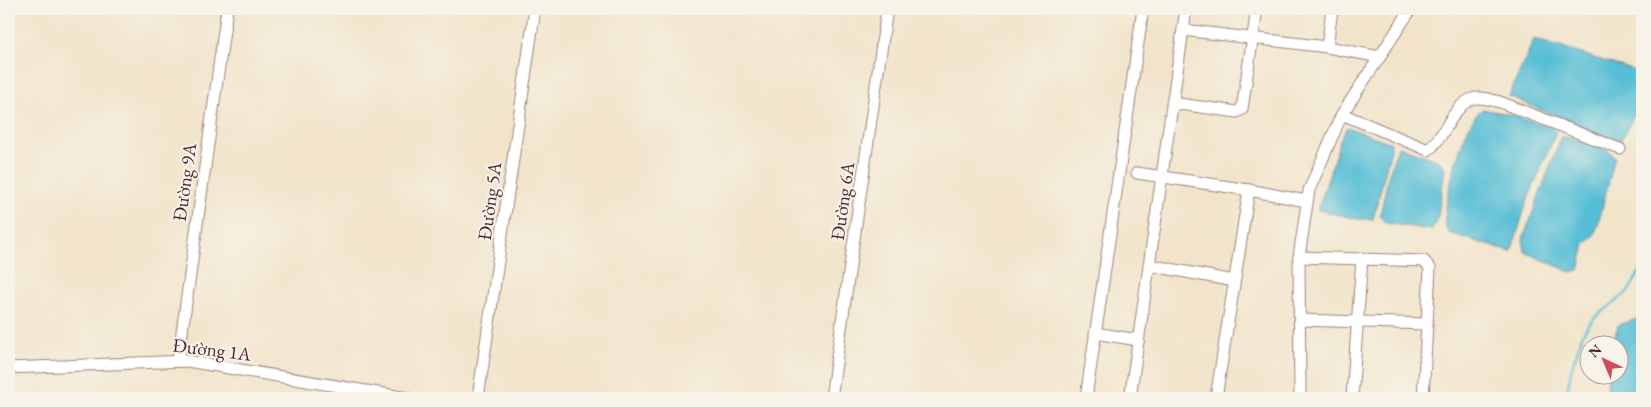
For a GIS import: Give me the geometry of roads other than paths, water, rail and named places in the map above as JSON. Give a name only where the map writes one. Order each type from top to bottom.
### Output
[{"type":"street","name":"Đường 9A","points":[[178,361],[227,9]]},
{"type":"street","name":"Đường 5A","points":[[478,398],[535,9]]},
{"type":"street","name":"Đường 6A","points":[[831,398],[887,9]]},
{"type":"street","points":[[1086,398],[1143,9]]},
{"type":"street","points":[[1130,398],[1186,9]]},
{"type":"street","points":[[1172,102],[1241,110],[1257,9]]},
{"type":"street","points":[[1327,47],[1332,9]]},
{"type":"street","points":[[1300,398],[1299,257],[1306,201],[1342,114],[1411,9]]},
{"type":"street","points":[[1183,30],[1327,47],[1380,57]]},
{"type":"street","points":[[1342,114],[1428,150],[1436,144],[1453,116],[1472,99],[1484,98],[1500,102],[1620,149]]},
{"type":"street","points":[[1137,173],[1306,201]]},
{"type":"street","points":[[1216,398],[1248,190]]},
{"type":"street","points":[[1299,257],[1362,258],[1424,261],[1428,263],[1423,398]]},
{"type":"street","points":[[1352,398],[1362,258]]},
{"type":"street","points":[[1149,265],[1234,281]]},
{"type":"street","points":[[1300,320],[1427,324]]},
{"type":"street","points":[[1095,333],[1138,340]]},
{"type":"street","name":"Đường 1A","points":[[9,368],[178,361],[408,398]]},
{"type":"water","points":[[1534,39],[1642,73],[1642,99],[1619,144],[1509,96]]},
{"type":"water","points":[[1483,109],[1509,114],[1553,128],[1556,132],[1527,202],[1511,252],[1449,233],[1445,225],[1448,196],[1456,161],[1469,127]]},
{"type":"water","points":[[1347,127],[1391,143],[1391,150],[1373,219],[1358,219],[1318,210],[1340,140]]},
{"type":"water","points":[[1561,137],[1597,145],[1615,157],[1597,228],[1593,237],[1585,244],[1579,270],[1570,272],[1525,252],[1523,239]]},
{"type":"water","points":[[1398,146],[1439,161],[1445,168],[1438,216],[1432,230],[1385,223],[1380,216],[1388,177]]},
{"type":"water","points":[[1637,319],[1642,320],[1642,398],[1606,398],[1607,384],[1628,384],[1628,334],[1616,334],[1618,325]]},
{"type":"waterway","points":[[1566,398],[1571,370],[1583,333],[1593,319],[1628,292],[1642,268]]}]
